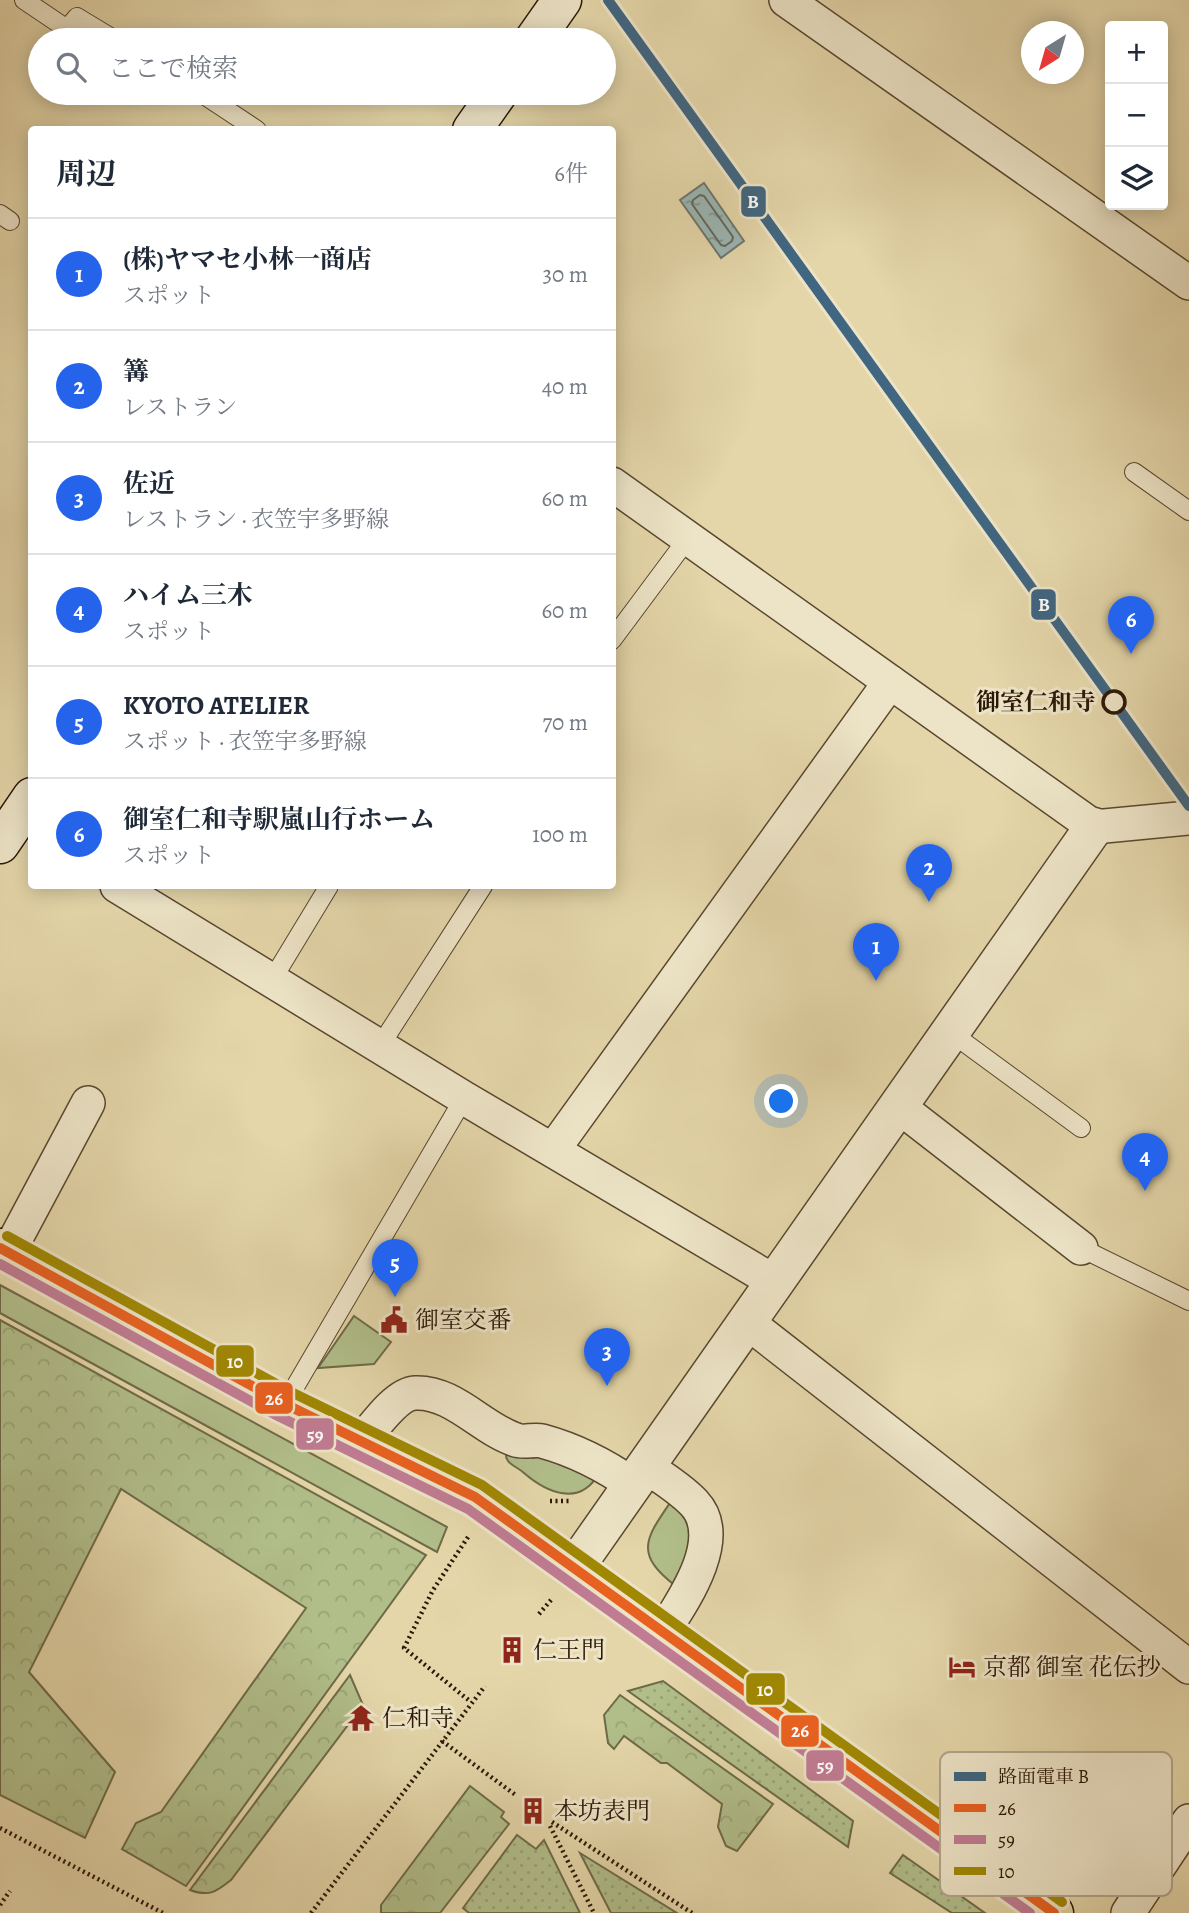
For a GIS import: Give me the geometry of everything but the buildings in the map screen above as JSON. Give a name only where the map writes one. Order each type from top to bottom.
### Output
[{"type":"main road","points":[[4,1251],[285,1404],[475,1497],[940,1831]]},
{"type":"main road","points":[[1030,1896],[1054,1913]]},
{"type":"street","points":[[542,28],[562,0]]},
{"type":"street","points":[[786,0],[1189,283]]},
{"type":"street","points":[[475,126],[490,105]]},
{"type":"street","points":[[616,487],[1094,827],[1189,818]]},
{"type":"street","points":[[553,1150],[890,682]]},
{"type":"street","points":[[575,1567],[1094,827]]},
{"type":"street","points":[[122,889],[464,1098],[775,1282]]},
{"type":"street","points":[[4,1251],[88,1103]]},
{"type":"street","points":[[898,1106],[1081,1248]]},
{"type":"street","points":[[747,1322],[1189,1667]]},
{"type":"street","points":[[361,1442],[395,1403],[412,1393],[435,1395],[517,1441],[539,1440],[570,1450],[611,1469],[640,1476],[696,1505],[705,1527],[705,1555],[685,1598],[663,1632]]},
{"type":"street","points":[[1172,1847],[1189,1821]]},
{"type":"street","points":[[1128,1913],[1139,1896]]},
{"type":"lane","points":[[24,0],[66,28]]},
{"type":"lane","points":[[68,28],[77,17],[95,28]]},
{"type":"lane","points":[[219,105],[251,126]]},
{"type":"lane","points":[[1134,472],[1189,511]]},
{"type":"lane","points":[[616,635],[688,538]]},
{"type":"lane","points":[[272,980],[328,889]]},
{"type":"lane","points":[[380,1046],[481,889]]},
{"type":"lane","points":[[950,1032],[1082,1128]]},
{"type":"lane","points":[[285,1404],[464,1098]]},
{"type":"lane","points":[[1081,1248],[1189,1301]]},
{"type":"path","points":[[469,1536],[433,1590],[404,1648],[472,1702]]},
{"type":"path","points":[[539,1614],[551,1600]]},
{"type":"path","points":[[311,1913],[485,1686]]},
{"type":"path","points":[[442,1741],[517,1796]]},
{"type":"path","points":[[594,1913],[551,1824],[692,1913]]},
{"type":"path","points":[[0,1828],[163,1913]]},
{"type":"path","points":[[0,1905],[10,1891]]},
{"type":"green space","points":[[0,1285],[447,1527],[437,1552],[0,1313]]},
{"type":"green space","points":[[354,1316],[391,1342],[374,1364],[318,1368]]},
{"type":"green space","points":[[0,1320],[426,1555],[186,1886],[122,1849],[136,1823],[161,1812],[306,1608],[121,1489],[29,1672],[115,1772],[85,1838],[0,1795]]},
{"type":"green space","points":[[506,1449],[534,1458],[540,1454],[599,1473],[591,1484],[582,1490],[573,1493],[552,1491],[510,1464]]},
{"type":"green space","points":[[674,1497],[697,1541],[677,1587],[654,1564],[648,1545],[656,1524]]},
{"type":"green space","points":[[350,1675],[363,1705],[231,1880],[212,1892],[190,1890]]},
{"type":"green space","points":[[663,1681],[853,1821],[848,1847],[628,1691]]},
{"type":"green space","points":[[620,1695],[773,1804],[737,1851],[726,1846],[718,1827],[722,1804],[667,1763],[661,1763],[624,1736],[614,1749],[608,1743],[604,1715]]},
{"type":"green space","points":[[470,1786],[504,1812],[501,1817],[509,1824],[440,1913],[381,1913],[381,1905]]},
{"type":"green space","points":[[517,1835],[536,1849],[544,1840],[580,1913],[469,1913],[463,1908]]},
{"type":"green space","points":[[580,1853],[677,1913],[611,1913]]},
{"type":"green space","points":[[903,1855],[940,1881],[940,1896],[961,1896],[985,1913],[952,1913],[890,1873]]},
{"type":"water","points":[[704,183],[744,241],[721,258],[680,200]]},
{"type":"tram line","name":"B","points":[[608,0],[1189,806]]},
{"type":"transit line","name":"10","points":[[7,1236],[291,1392],[482,1485],[940,1814]]},
{"type":"transit line","name":"26","points":[[0,1248],[285,1404],[475,1497],[940,1831]]},
{"type":"transit line","name":"59","points":[[0,1264],[278,1416],[468,1509],[940,1848]]},
{"type":"transit line","name":"59","points":[[1006,1896],[1030,1913]]},
{"type":"transit line","name":"26","points":[[1030,1896],[1054,1913]]},
{"type":"transit line","name":"10","points":[[1054,1896],[1062,1902]]},
{"type":"place","name":"御室仁和寺駅嵐山行ホーム","points":[[1131,654]]},
{"type":"place","name":"御室仁和寺","points":[[1114,702]]},
{"type":"place","name":"篝","points":[[929,902]]},
{"type":"place","name":"(株)ヤマセ小林一商店","points":[[876,981]]},
{"type":"place","name":"ハイム三木","points":[[1145,1191]]},
{"type":"place","name":"KYOTO ATELIER","points":[[395,1297]]},
{"type":"place","name":"御室交番","points":[[394,1320]]},
{"type":"place","name":"佐近","points":[[607,1386]]},
{"type":"place","name":"仁王門","points":[[512,1650]]},
{"type":"place","name":"京都 御室 花伝抄","points":[[962,1667]]},
{"type":"place","name":"仁和寺","points":[[361,1718]]},
{"type":"place","name":"本坊表門","points":[[533,1811]]}]
